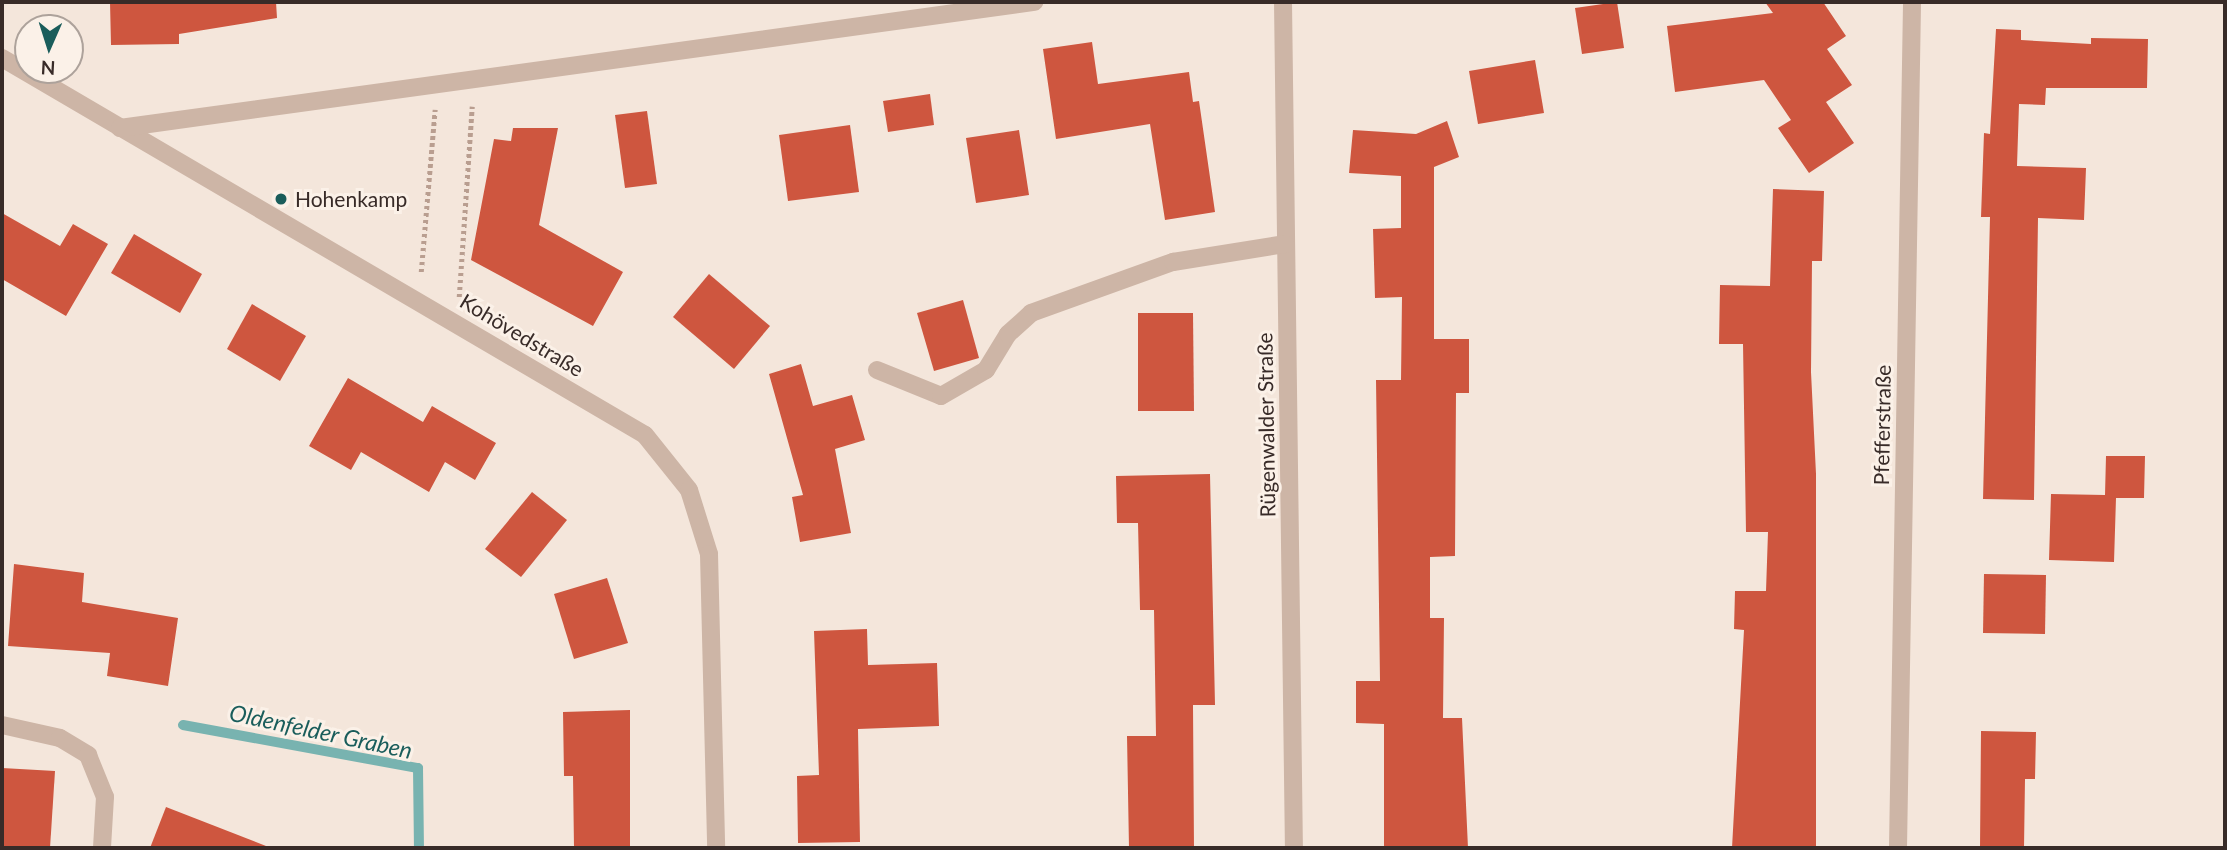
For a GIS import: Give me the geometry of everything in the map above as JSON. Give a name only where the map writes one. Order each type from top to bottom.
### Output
[{"type":"street","points":[[120,128],[1034,2]]},
{"type":"street","name":"Rügenwalder Straße","points":[[1283,2],[1294,848]]},
{"type":"street","name":"Pfefferstraße","points":[[1898,848],[1912,2]]},
{"type":"street","name":"Kohövedstraße","points":[[2,58],[458,322],[645,435],[689,490],[709,554],[716,848]]},
{"type":"street","points":[[877,370],[941,396],[986,370],[1008,334],[1031,313],[1173,262],[1286,244]]},
{"type":"street","points":[[2,725],[60,737],[88,755],[105,797],[102,848]]},
{"type":"path","points":[[458,322],[474,78]]},
{"type":"path","points":[[419,300],[438,83]]},
{"type":"building","points":[[110,2],[276,2],[277,18],[179,34],[179,44],[111,45]]},
{"type":"building","points":[[1617,2],[1624,48],[1582,54],[1575,8]]},
{"type":"building","points":[[1765,2],[1823,2],[1846,36],[1827,49],[1852,85],[1826,102],[1854,143],[1809,173],[1778,128],[1791,120],[1764,80],[1675,92],[1667,26],[1773,13]]},
{"type":"building","points":[[1996,29],[2021,30],[2021,40],[2091,44],[2091,38],[2148,39],[2147,88],[2046,88],[2045,105],[2019,104],[2017,166],[2086,168],[2084,220],[2038,218],[2034,500],[1983,499],[1990,217],[1981,217],[1984,133],[1990,134]]},
{"type":"building","points":[[1092,42],[1098,84],[1189,72],[1193,102],[1199,101],[1215,212],[1165,220],[1150,124],[1056,139],[1043,49]]},
{"type":"building","points":[[1535,60],[1544,113],[1478,124],[1469,71]]},
{"type":"building","points":[[930,94],[934,125],[888,132],[883,101]]},
{"type":"building","points":[[647,111],[657,184],[625,188],[615,115]]},
{"type":"building","points":[[1447,121],[1459,157],[1434,167],[1434,339],[1469,339],[1469,393],[1456,393],[1455,556],[1430,557],[1430,618],[1444,618],[1443,718],[1462,718],[1468,848],[1384,848],[1384,724],[1356,723],[1356,681],[1380,681],[1376,380],[1401,380],[1402,297],[1375,298],[1373,229],[1401,228],[1401,176],[1349,173],[1353,130],[1416,134]]},
{"type":"building","points":[[850,125],[859,192],[788,201],[779,135]]},
{"type":"building","points":[[513,128],[558,128],[539,225],[623,272],[593,326],[471,260],[494,139],[511,141]]},
{"type":"building","points":[[1019,130],[1029,195],[976,203],[966,138]]},
{"type":"building","points":[[1773,189],[1824,191],[1822,261],[1812,261],[1811,372],[1816,474],[1816,848],[1732,848],[1744,630],[1734,629],[1735,591],[1766,591],[1768,532],[1746,532],[1743,344],[1719,344],[1720,285],[1770,286]]},
{"type":"building","points":[[2,213],[60,246],[73,224],[108,244],[66,316],[2,279]]},
{"type":"building","points":[[134,234],[202,274],[180,313],[111,273]]},
{"type":"building","points":[[709,274],[770,326],[734,369],[673,317]]},
{"type":"building","points":[[963,300],[979,358],[934,371],[917,313]]},
{"type":"building","points":[[252,304],[306,336],[280,381],[227,349]]},
{"type":"building","points":[[1138,313],[1193,313],[1194,411],[1138,411]]},
{"type":"building","points":[[801,364],[813,406],[852,395],[865,440],[835,449],[851,533],[800,542],[792,497],[803,495],[769,374]]},
{"type":"building","points":[[348,378],[423,422],[432,406],[496,443],[475,480],[445,462],[429,492],[361,452],[351,470],[309,446]]},
{"type":"building","points":[[2106,456],[2145,456],[2144,498],[2116,498],[2114,562],[2049,560],[2051,494],[2105,495]]},
{"type":"building","points":[[1210,474],[1215,705],[1193,705],[1194,848],[1129,848],[1127,736],[1156,736],[1154,610],[1140,610],[1138,523],[1117,523],[1116,476]]},
{"type":"building","points":[[532,492],[567,520],[521,577],[485,549]]},
{"type":"building","points":[[14,564],[84,573],[82,602],[178,618],[168,686],[107,676],[110,653],[8,646]]},
{"type":"building","points":[[1984,574],[2046,575],[2045,634],[1983,633]]},
{"type":"building","points":[[607,578],[628,643],[574,659],[554,594]]},
{"type":"building","points":[[867,629],[868,665],[937,663],[939,726],[858,729],[860,842],[798,843],[797,776],[819,775],[814,631]]},
{"type":"building","points":[[630,710],[630,848],[574,848],[573,776],[564,776],[563,712]]},
{"type":"building","points":[[1981,731],[2036,732],[2035,779],[2025,779],[2024,848],[1980,848]]},
{"type":"building","points":[[2,768],[55,771],[50,848],[2,848]]},
{"type":"building","points":[[166,807],[266,846],[266,848],[150,848]]},
{"type":"waterway","name":"Oldenfelder Graben","points":[[183,725],[418,768],[419,848]]},
{"type":"place","name":"Hohenkamp","points":[[281,199]]}]
